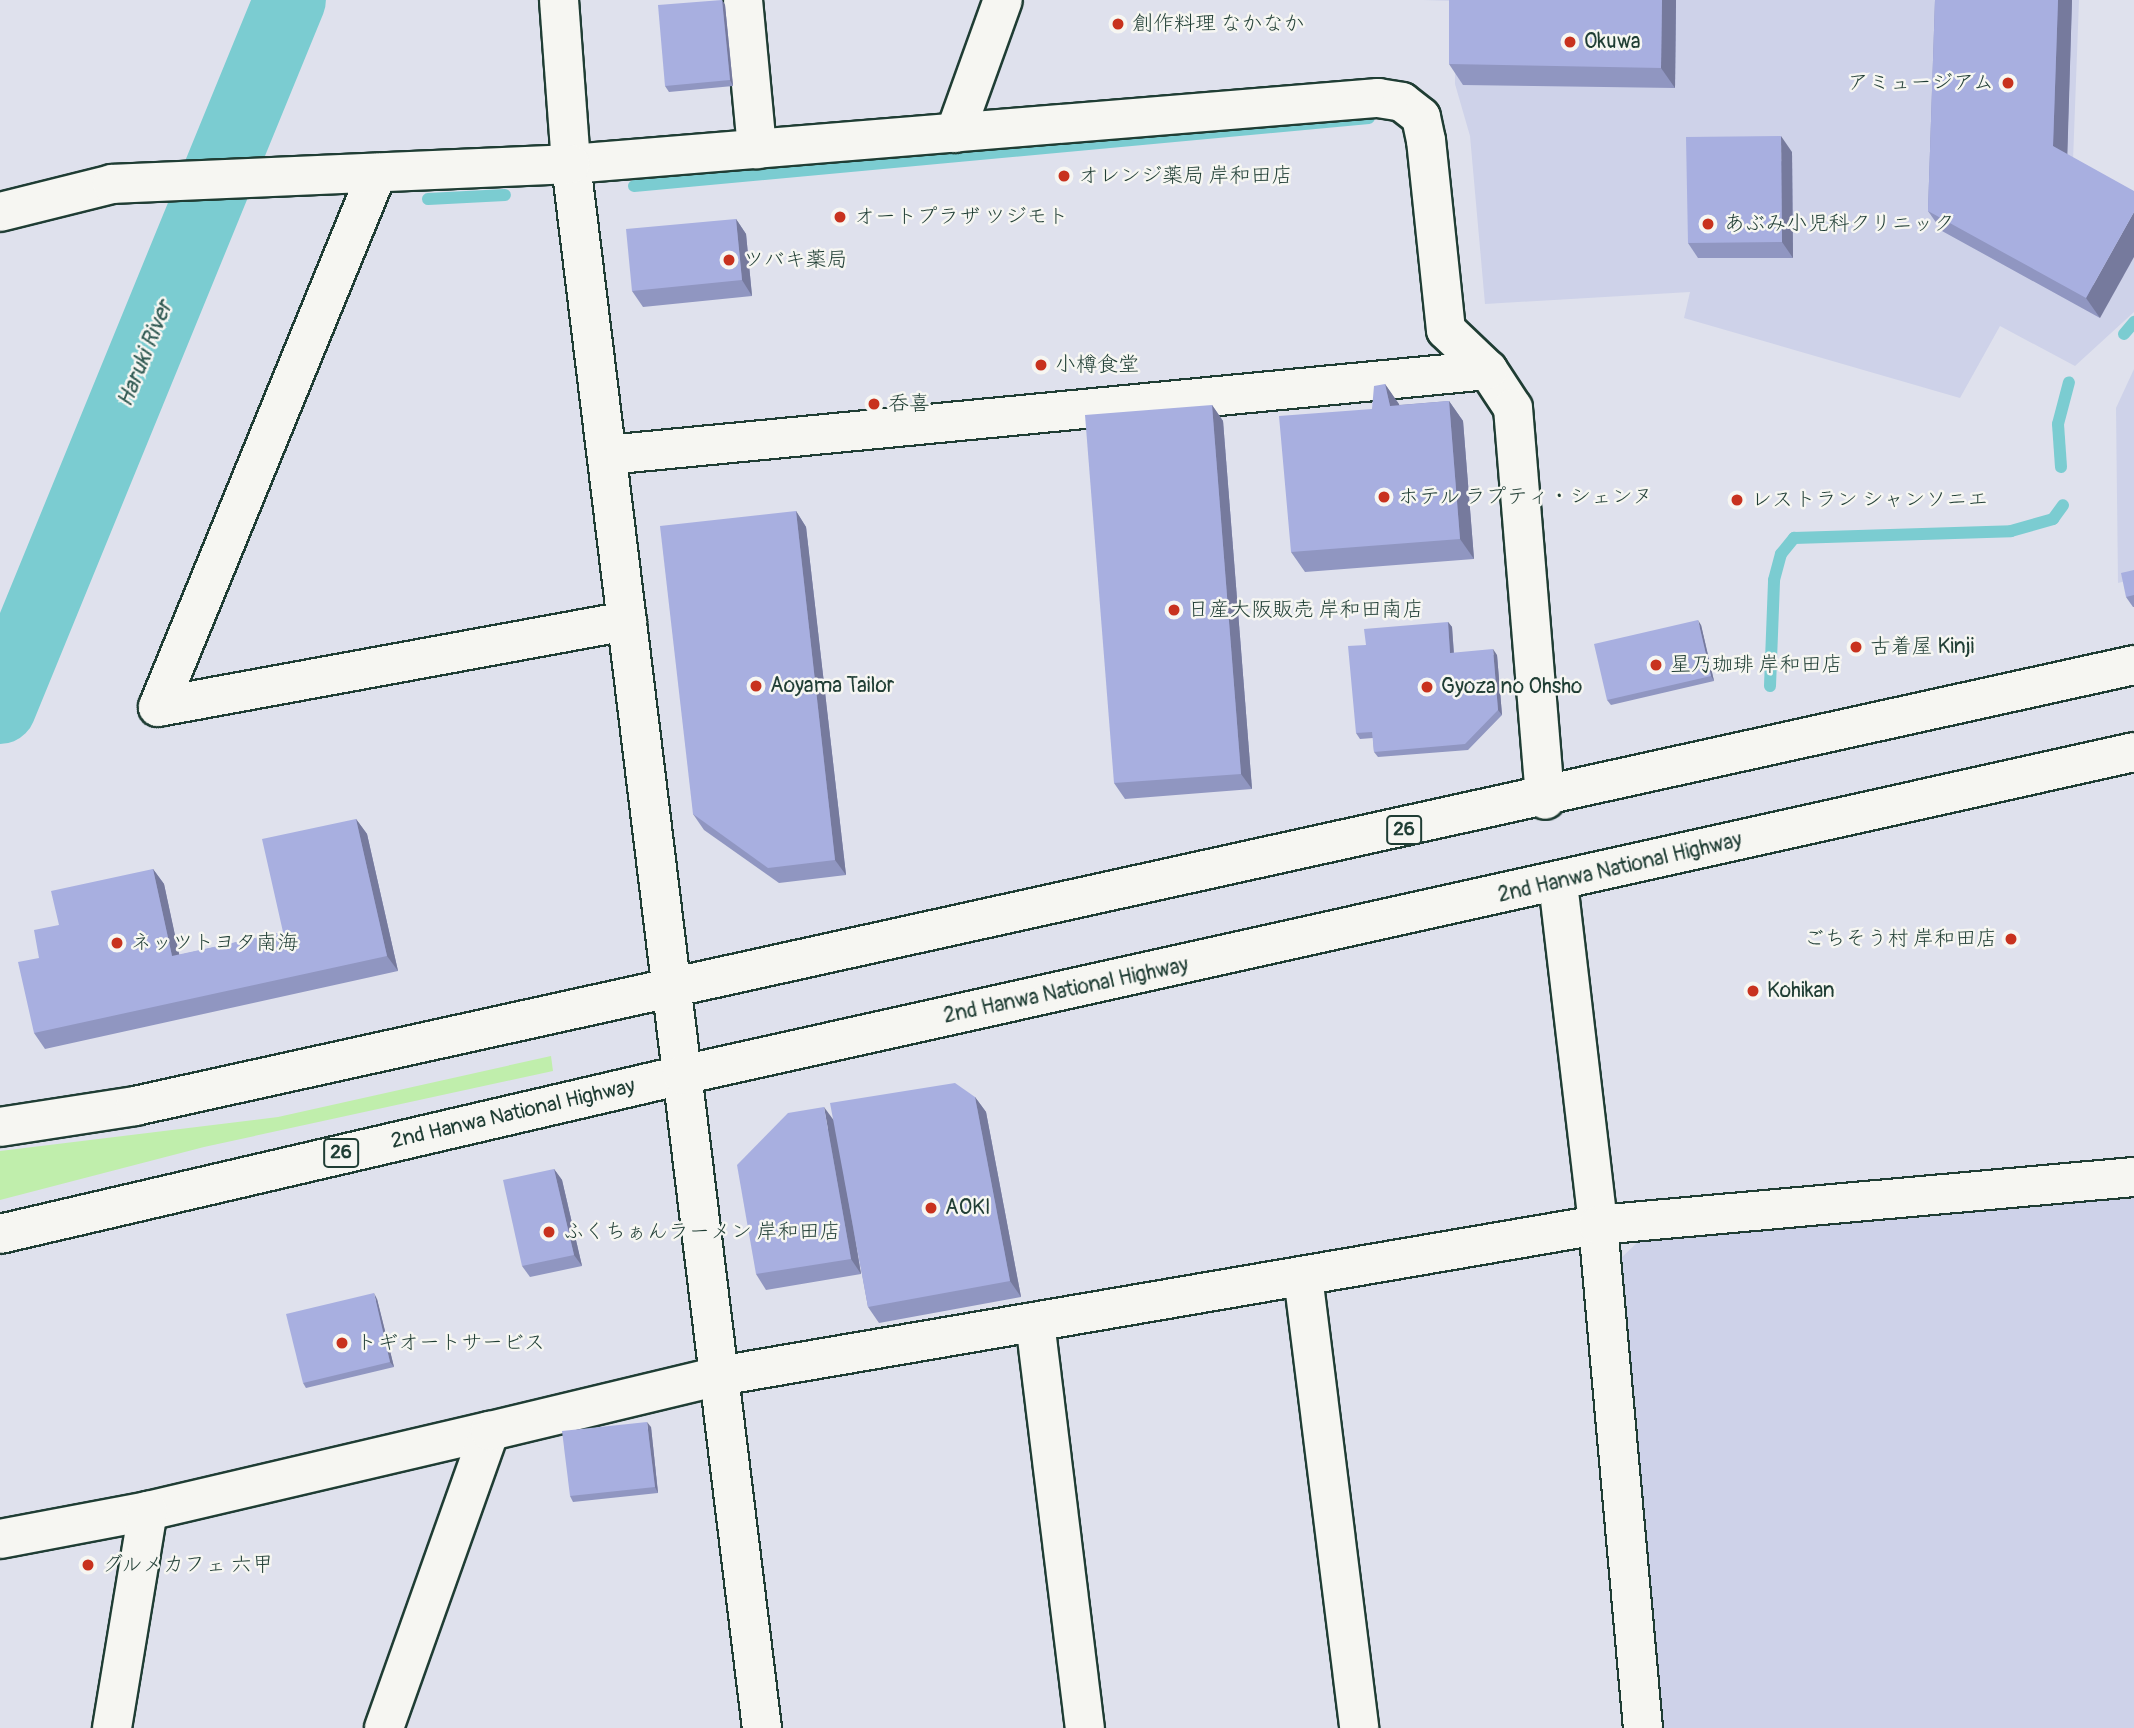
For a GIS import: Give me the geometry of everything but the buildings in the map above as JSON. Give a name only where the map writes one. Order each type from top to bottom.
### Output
[{"type":"main road","points":[[559,0],[571,164],[762,1728]]},
{"type":"main road","points":[[743,0],[757,149]]},
{"type":"main road","points":[[955,133],[1003,0]]},
{"type":"main road","points":[[0,212],[112,184],[571,164],[1378,98],[1402,102],[1421,117],[1426,140],[1446,330],[1488,370],[1513,408],[1545,800]]},
{"type":"main road","points":[[377,173],[158,707],[627,621]]},
{"type":"main road","points":[[607,455],[1488,370]]},
{"type":"main road","name":"26","points":[[0,1127],[135,1106],[672,986],[1545,800],[2134,665]]},
{"type":"main road","name":"2nd Hanwa National Highway","points":[[0,1234],[682,1075],[1558,883],[2134,752]]},
{"type":"main road","points":[[1558,883],[1598,1225],[1643,1728]]},
{"type":"main road","points":[[0,1539],[148,1511],[719,1376],[1598,1225],[2134,1177]]},
{"type":"main road","points":[[1303,1276],[1359,1728]]},
{"type":"main road","points":[[1035,1322],[1085,1728]]},
{"type":"main road","points":[[384,1728],[489,1431]]},
{"type":"main road","points":[[112,1728],[148,1511]]},
{"type":"shaded area","points":[[1423,0],[2079,0],[2073,161],[2134,194],[2134,312],[2075,366],[2000,326],[1960,398],[1684,318],[1690,292],[1485,304],[1470,136],[1455,84],[1455,1]]},
{"type":"shaded area","points":[[2134,369],[2134,579],[2118,583],[2116,408]]},
{"type":"shaded area","points":[[2134,1193],[2134,1728],[1658,1728],[1618,1261],[1642,1238]]},
{"type":"green space","points":[[551,1056],[553,1071],[204,1147],[0,1200],[0,1151],[278,1117]]},
{"type":"waterway","name":"Haruki River","points":[[0,708],[290,0]]},
{"type":"waterway","points":[[634,186],[1369,118]]},
{"type":"waterway","points":[[428,199],[505,195]]},
{"type":"waterway","points":[[2124,334],[2134,322]]},
{"type":"waterway","points":[[2061,467],[2058,424],[2069,382]]},
{"type":"waterway","points":[[1770,686],[1774,580],[1781,554],[1794,538],[2011,531],[2053,519],[2063,505]]},
{"type":"place","name":"創作料理 なかなか","points":[[1118,24]]},
{"type":"place","name":"Okuwa","points":[[1570,42]]},
{"type":"place","name":"アミュージアム","points":[[2008,83]]},
{"type":"place","name":"オレンジ薬局 岸和田店","points":[[1064,176]]},
{"type":"place","name":"オートプラザ ツジモト","points":[[840,217]]},
{"type":"place","name":"あぶみ小児科クリニック","points":[[1708,224]]},
{"type":"place","name":"ツバキ薬局","points":[[729,260]]},
{"type":"place","name":"小樽食堂","points":[[1041,365]]},
{"type":"place","name":"呑喜","points":[[874,404]]},
{"type":"place","name":"ホテル ラプティ・シェンヌ","points":[[1384,497]]},
{"type":"place","name":"レストラン シャンソニエ","points":[[1737,500]]},
{"type":"place","name":"日産大阪販売 岸和田南店","points":[[1174,610]]},
{"type":"place","name":"古着屋 Kinji","points":[[1856,647]]},
{"type":"place","name":"星乃珈琲 岸和田店","points":[[1656,665]]},
{"type":"place","name":"Aoyama Tailor","points":[[756,686]]},
{"type":"place","name":"Gyoza no Ohsho","points":[[1427,687]]},
{"type":"place","name":"ごちそう村 岸和田店","points":[[2011,939]]},
{"type":"place","name":"ネッツトヨタ南海","points":[[117,943]]},
{"type":"place","name":"Kohikan","points":[[1753,991]]},
{"type":"place","name":"AOKI","points":[[931,1208]]},
{"type":"place","name":"ふくちぁんラーメン 岸和田店","points":[[549,1232]]},
{"type":"place","name":"トギオートサービス","points":[[342,1343]]},
{"type":"place","name":"グルメカフェ 六甲","points":[[88,1565]]}]
